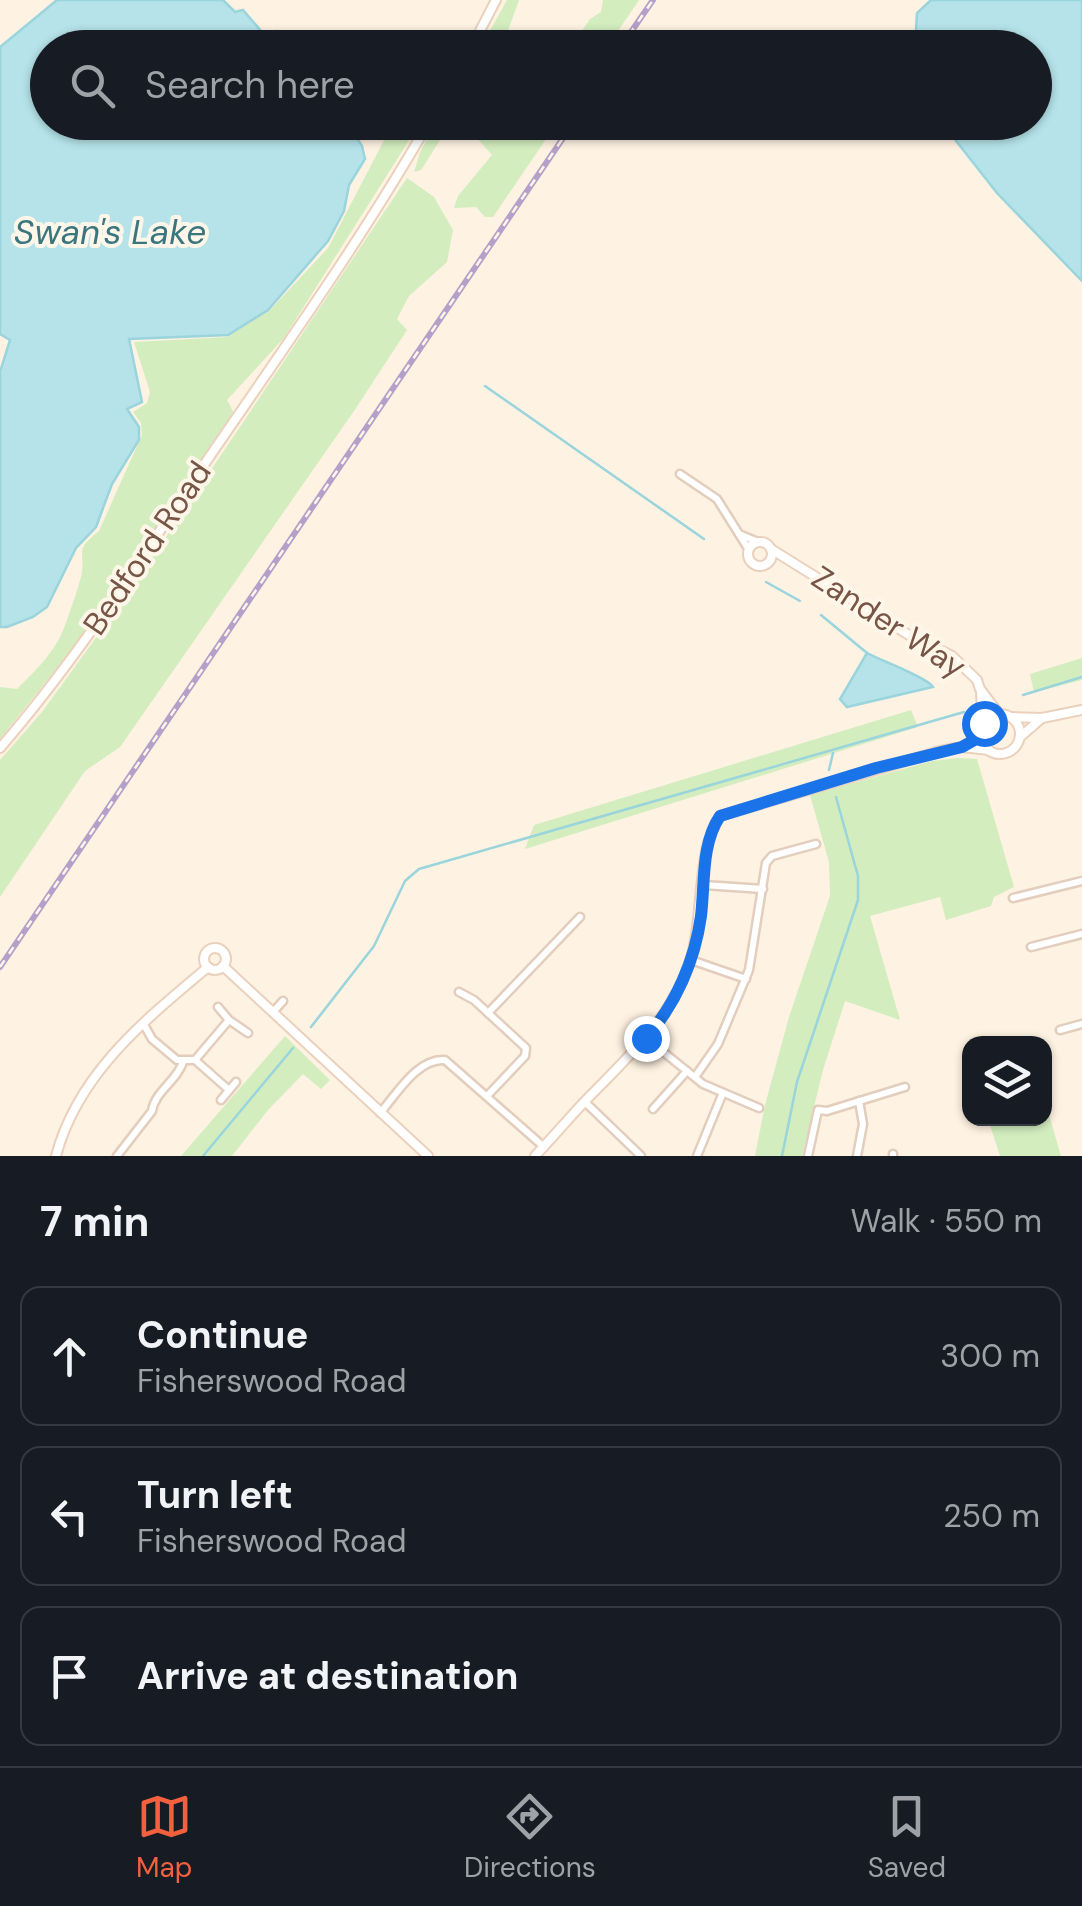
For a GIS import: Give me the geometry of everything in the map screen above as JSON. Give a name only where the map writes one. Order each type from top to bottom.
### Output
[{"type":"street","points":[[480,30],[496,0]]},
{"type":"street","name":"Bedford Road","points":[[0,748],[87,637],[356,240],[418,140]]},
{"type":"street","points":[[680,474],[717,500],[750,550]]},
{"type":"street","points":[[738,534],[766,543],[771,549],[769,563],[754,564],[749,557],[758,542]]},
{"type":"street","name":"Zander Way","points":[[771,549],[909,635],[952,656],[977,680],[982,728]]},
{"type":"street","name":"Zander Way","points":[[769,563],[792,562]]},
{"type":"street","name":"Zander Way","points":[[980,690],[999,714]]},
{"type":"street","points":[[962,747],[999,714],[1042,718],[1082,710]]},
{"type":"street","points":[[1010,717],[1018,726],[1020,737]]},
{"type":"street","points":[[535,1156],[646,1038],[680,987],[691,960],[710,831],[720,816],[876,768],[962,747],[1000,753],[1010,750],[1042,718]]},
{"type":"street","points":[[982,728],[982,742],[990,750]]},
{"type":"street","points":[[695,1078],[718,1044],[746,978],[766,863],[772,856],[816,844]]},
{"type":"street","points":[[1013,898],[1082,881]]},
{"type":"street","points":[[704,885],[763,889]]},
{"type":"street","points":[[488,1014],[580,917]]},
{"type":"street","points":[[1031,947],[1082,934]]},
{"type":"street","points":[[208,967],[205,956],[215,948],[225,954],[224,966]]},
{"type":"street","points":[[691,960],[746,978]]},
{"type":"street","points":[[208,967],[217,970],[224,966]]},
{"type":"street","points":[[224,966],[428,1156]]},
{"type":"street","points":[[57,1156],[68,1119],[112,1052],[208,967]]},
{"type":"street","points":[[460,992],[526,1048],[524,1056],[487,1095]]},
{"type":"street","points":[[273,1012],[283,1001]]},
{"type":"street","points":[[218,1007],[248,1034]]},
{"type":"street","points":[[143,1023],[152,1039],[183,1062],[195,1060],[229,1020]]},
{"type":"street","points":[[1060,1030],[1082,1024]]},
{"type":"street","points":[[646,1038],[722,1095],[758,1108]]},
{"type":"street","points":[[195,1060],[229,1090]]},
{"type":"street","points":[[382,1111],[423,1065],[433,1060],[451,1063],[544,1147]]},
{"type":"street","points":[[117,1156],[183,1062]]},
{"type":"street","points":[[653,1109],[687,1071]]},
{"type":"street","points":[[221,1100],[236,1082]]},
{"type":"street","points":[[808,1155],[818,1110],[827,1111],[905,1086]]},
{"type":"street","points":[[697,1156],[722,1095]]},
{"type":"street","points":[[585,1102],[641,1156]]},
{"type":"street","points":[[857,1156],[863,1124],[859,1102]]},
{"type":"green space","points":[[507,0],[519,0],[508,30],[490,30]]},
{"type":"green space","points":[[603,0],[639,0],[619,30],[583,30],[601,12]]},
{"type":"green space","points":[[384,140],[409,140],[284,338],[227,400],[234,413],[89,628],[0,739],[0,687],[17,689],[58,641],[81,577],[84,546],[99,531],[142,435],[141,423],[133,412],[147,403],[150,392],[134,342],[227,337],[270,310],[328,248]]},
{"type":"green space","points":[[427,140],[440,140],[421,170],[414,172]]},
{"type":"green space","points":[[479,140],[545,140],[493,217],[485,217],[476,207],[454,208],[458,196],[492,155]]},
{"type":"green space","points":[[407,178],[434,197],[453,230],[447,262],[409,296],[397,319],[407,330],[120,747],[85,771],[0,897],[0,760],[42,712],[127,595]]},
{"type":"green space","points":[[1082,658],[1082,680],[1034,692],[1030,674]]},
{"type":"green space","points":[[911,710],[918,727],[525,849],[534,825]]},
{"type":"green space","points":[[977,759],[1014,887],[994,897],[991,906],[946,920],[940,897],[870,916],[900,1020],[845,1001],[802,1156],[755,1156],[789,1017],[830,896],[829,862],[810,795],[932,761]]},
{"type":"green space","points":[[285,1036],[330,1080],[321,1089],[303,1074],[232,1156],[181,1156]]},
{"type":"green space","points":[[1052,1125],[1061,1156],[1000,1156],[990,1126]]},
{"type":"water","name":"Swan's Lake","points":[[57,0],[223,0],[235,12],[243,10],[260,30],[30,30],[30,140],[358,140],[365,159],[349,185],[344,211],[328,241],[268,310],[228,335],[129,339],[142,402],[127,409],[139,427],[139,440],[112,484],[96,527],[76,548],[47,607],[7,627],[0,627],[0,372],[10,340],[0,334],[0,47]]},
{"type":"water","points":[[931,0],[1082,0],[1082,281],[997,193],[955,140],[1052,140],[1052,30],[916,30],[917,13]]},
{"type":"water","points":[[867,653],[933,687],[847,707],[840,699]]},
{"type":"waterway","points":[[485,386],[704,539]]},
{"type":"waterway","points":[[766,582],[800,601]]},
{"type":"waterway","points":[[821,615],[867,653]]},
{"type":"waterway","points":[[1023,695],[1082,677]]},
{"type":"waterway","points":[[311,1027],[374,946],[405,881],[419,869],[964,712]]},
{"type":"waterway","points":[[829,770],[833,753]]},
{"type":"waterway","points":[[782,1156],[797,1082],[858,900],[858,876],[836,797]]},
{"type":"waterway","points":[[203,1156],[293,1048]]},
{"type":"railway","points":[[632,30],[653,0]]},
{"type":"railway","points":[[0,967],[562,140]]},
{"type":"route","points":[[646,1038],[680,987],[691,960],[700,920],[710,831],[720,816],[876,768],[962,747],[976,739],[984,723]]}]
